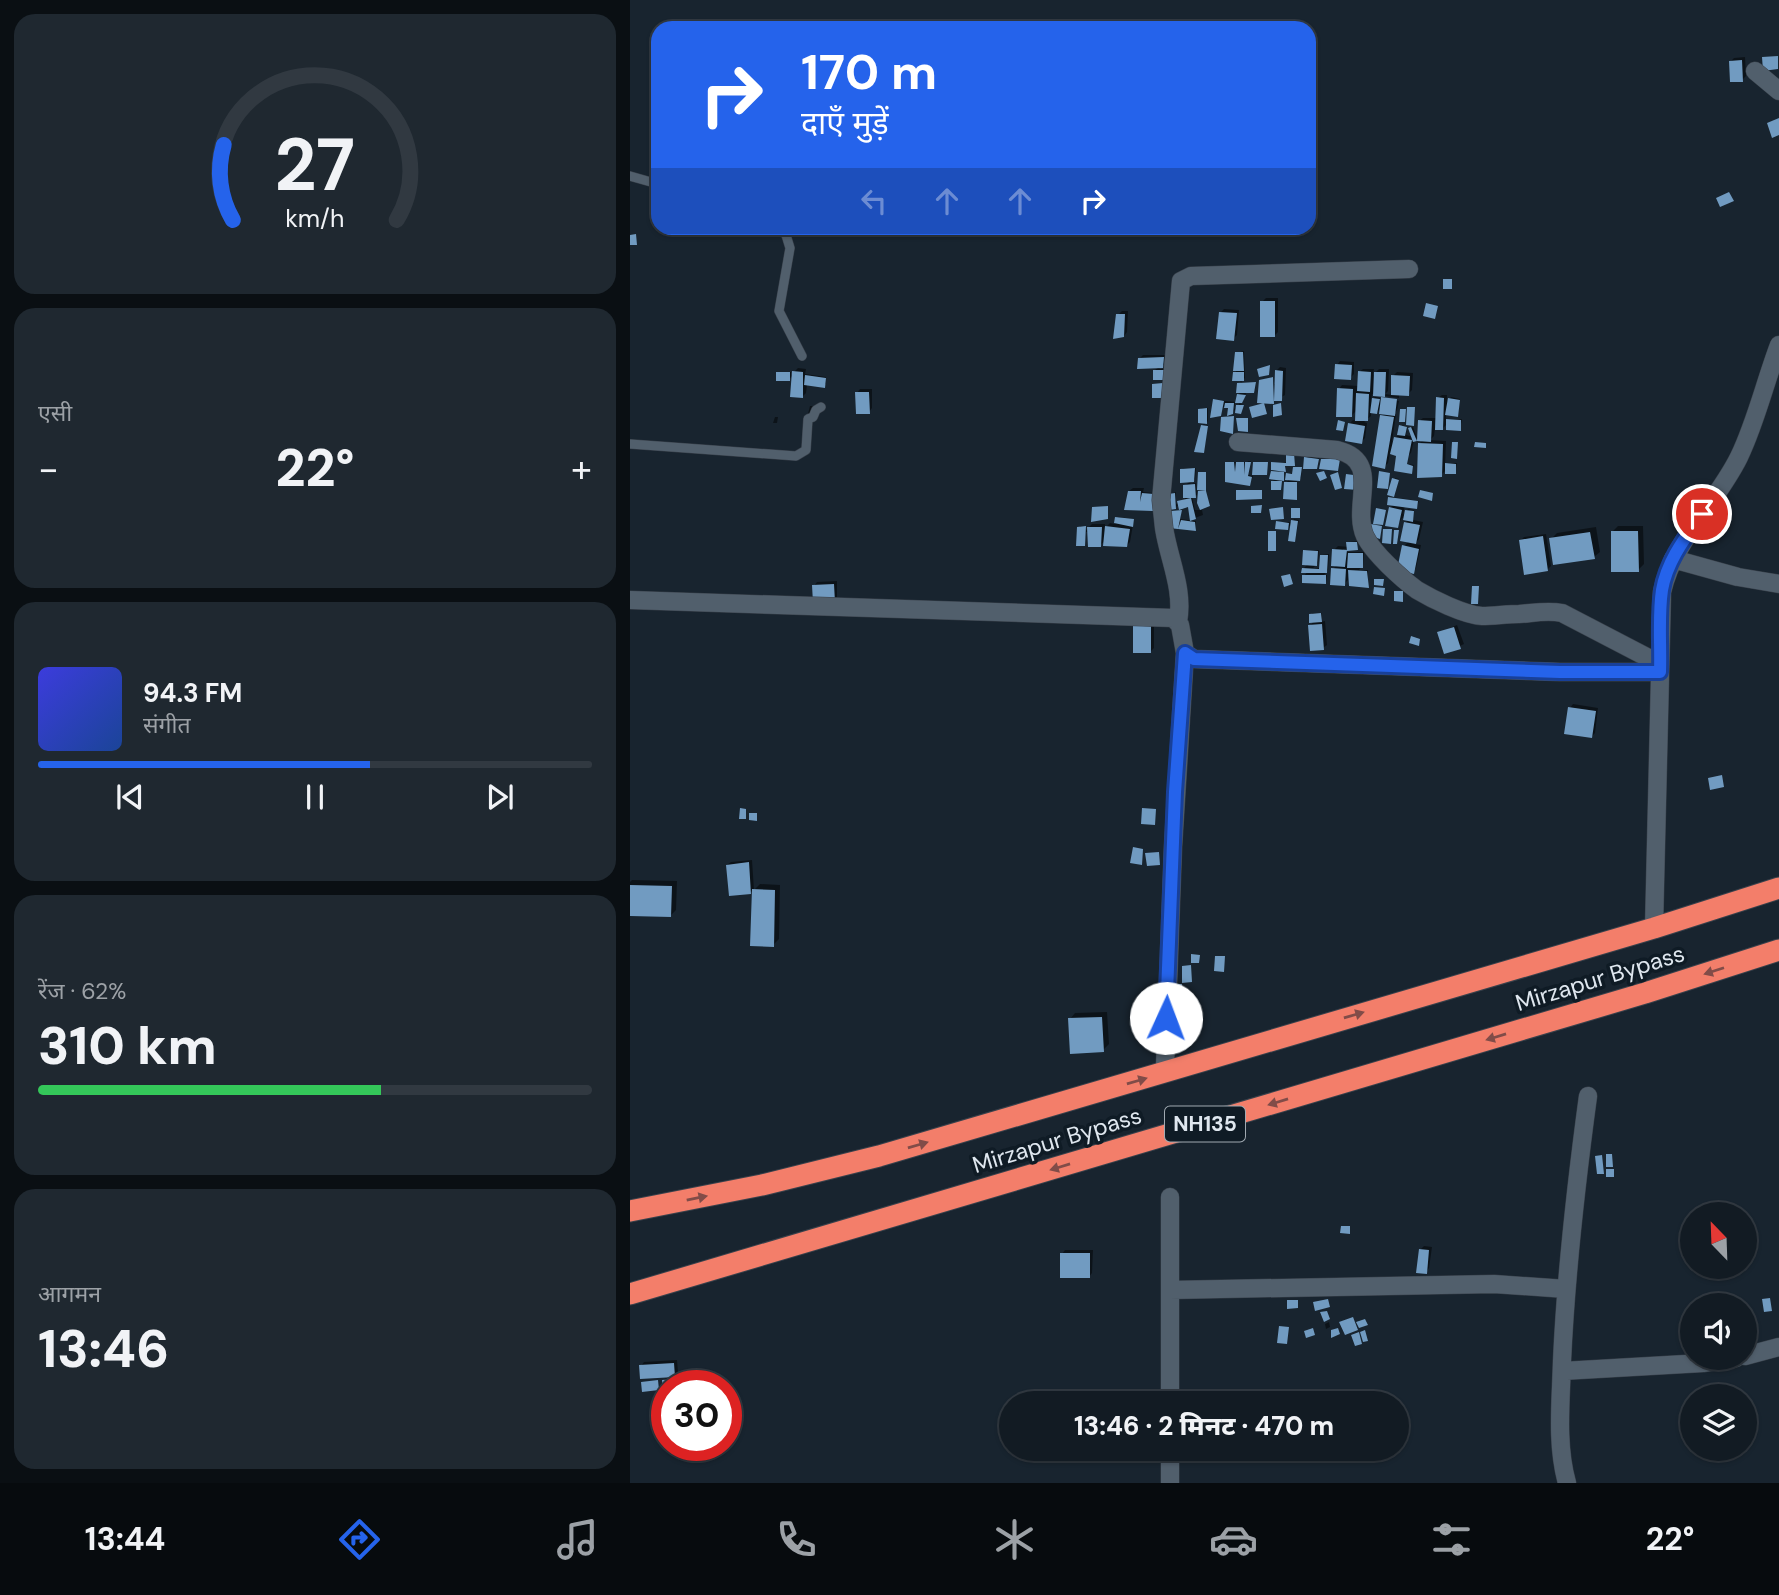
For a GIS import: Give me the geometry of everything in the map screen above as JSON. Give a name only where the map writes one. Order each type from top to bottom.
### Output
[{"type":"highway","name":"NH135","points":[[630,1211],[761,1185],[879,1156],[1654,928],[1779,888]]},
{"type":"highway","name":"Mirzapur Bypass","points":[[630,1294],[1645,993],[1779,950]]},
{"type":"street","points":[[1755,71],[1779,91]]},
{"type":"street","points":[[1165,1066],[1175,806],[1185,653],[1178,622],[1179,592],[1174,561],[1164,528],[1161,500],[1181,281],[1191,276],[1409,269]]},
{"type":"street","points":[[1654,928],[1662,592],[1673,559],[1739,457],[1773,383],[1779,345]]},
{"type":"street","points":[[1238,442],[1349,453],[1363,468],[1362,522],[1366,538],[1403,579],[1433,598],[1481,616],[1546,611],[1562,613],[1660,668]]},
{"type":"street","points":[[1673,559],[1738,577],[1779,584]]},
{"type":"street","points":[[630,600],[1172,618],[1178,622]]},
{"type":"street","points":[[1185,653],[1194,659],[1207,660],[1560,672],[1660,668]]},
{"type":"street","points":[[1567,1483],[1561,1448],[1566,1289],[1588,1096]]},
{"type":"street","points":[[1170,1197],[1170,1391]]},
{"type":"street","points":[[1170,1290],[1494,1284],[1566,1289]]},
{"type":"street","points":[[1757,1353],[1779,1347]]},
{"type":"street","points":[[1562,1371],[1680,1364]]},
{"type":"street","points":[[1170,1461],[1170,1483]]},
{"type":"lane","points":[[630,176],[651,182]]},
{"type":"lane","points":[[786,235],[790,248],[789,261],[779,311],[802,356]]},
{"type":"lane","points":[[630,444],[796,456],[806,450],[808,419],[821,407]]},
{"type":"building","points":[[1778,56],[1778,69],[1763,71],[1762,57]]},
{"type":"building","points":[[1742,60],[1743,82],[1730,82],[1729,61]]},
{"type":"building","points":[[1779,118],[1779,135],[1772,138],[1767,123]]},
{"type":"building","points":[[1729,192],[1734,201],[1720,207],[1716,198]]},
{"type":"building","points":[[636,234],[637,245],[630,245],[630,235]]},
{"type":"building","points":[[1443,279],[1452,279],[1452,289],[1443,289]]},
{"type":"building","points":[[1260,301],[1275,301],[1275,337],[1260,337]]},
{"type":"building","points":[[1426,303],[1438,306],[1435,319],[1423,316]]},
{"type":"building","points":[[1219,312],[1237,313],[1234,341],[1216,339]]},
{"type":"building","points":[[1116,314],[1125,314],[1124,337],[1113,339]]},
{"type":"building","points":[[1235,352],[1243,352],[1244,371],[1233,371]]},
{"type":"building","points":[[1164,357],[1163,368],[1137,369],[1138,358]]},
{"type":"building","points":[[1335,364],[1352,365],[1351,380],[1334,379]]},
{"type":"building","points":[[1270,365],[1269,375],[1259,377],[1257,369]]},
{"type":"building","points":[[1153,370],[1165,370],[1165,380],[1153,380]]},
{"type":"building","points":[[1275,370],[1283,371],[1282,401],[1274,401]]},
{"type":"building","points":[[792,371],[803,372],[803,398],[790,397]]},
{"type":"building","points":[[1358,371],[1371,372],[1370,392],[1357,391]]},
{"type":"building","points":[[776,372],[790,372],[790,381],[776,381]]},
{"type":"building","points":[[1233,372],[1244,372],[1244,381],[1232,381]]},
{"type":"building","points":[[1374,372],[1386,372],[1385,397],[1373,396]]},
{"type":"building","points":[[805,375],[826,378],[825,388],[804,385]]},
{"type":"building","points":[[1391,375],[1410,376],[1409,396],[1391,395]]},
{"type":"building","points":[[1273,377],[1274,404],[1257,403],[1259,380]]},
{"type":"building","points":[[1256,382],[1254,393],[1236,393],[1237,383]]},
{"type":"building","points":[[1163,383],[1163,398],[1152,398],[1152,384]]},
{"type":"building","points":[[1337,388],[1353,389],[1352,417],[1336,417]]},
{"type":"building","points":[[855,392],[869,392],[870,414],[856,414]]},
{"type":"building","points":[[1356,393],[1369,394],[1368,421],[1355,421]]},
{"type":"building","points":[[1237,394],[1246,395],[1242,403],[1235,403]]},
{"type":"building","points":[[1381,397],[1397,399],[1395,416],[1379,414]]},
{"type":"building","points":[[1436,397],[1444,398],[1443,430],[1435,430]]},
{"type":"building","points":[[1372,398],[1380,399],[1377,414],[1370,413]]},
{"type":"building","points":[[1448,398],[1460,400],[1458,417],[1445,415]]},
{"type":"building","points":[[1213,399],[1224,401],[1221,416],[1210,418]]},
{"type":"building","points":[[1225,403],[1234,403],[1233,414],[1227,416],[1228,408],[1224,408]]},
{"type":"building","points":[[1264,403],[1267,414],[1252,418],[1249,407]]},
{"type":"building","points":[[1281,403],[1282,415],[1273,417],[1273,405]]},
{"type":"building","points":[[1236,405],[1244,405],[1241,414],[1235,413]]},
{"type":"building","points":[[1407,407],[1415,407],[1414,426],[1406,425]]},
{"type":"building","points":[[1207,408],[1207,424],[1198,423],[1198,409]]},
{"type":"building","points":[[1400,409],[1406,409],[1405,422],[1399,422]]},
{"type":"building","points":[[1380,415],[1394,417],[1385,469],[1372,466]]},
{"type":"building","points":[[1234,416],[1233,434],[1220,431],[1221,417]]},
{"type":"building","points":[[1236,418],[1248,418],[1248,432],[1238,431]]},
{"type":"building","points":[[1446,419],[1461,420],[1461,431],[1446,430]]},
{"type":"building","points":[[1338,420],[1345,422],[1343,431],[1336,430]]},
{"type":"building","points":[[1418,420],[1432,421],[1431,442],[1417,441]]},
{"type":"building","points":[[1348,423],[1365,426],[1362,444],[1345,441]]},
{"type":"building","points":[[1201,425],[1208,426],[1204,453],[1194,452]]},
{"type":"building","points":[[1399,425],[1407,427],[1405,436],[1397,435]]},
{"type":"building","points":[[1411,427],[1417,441],[1413,442],[1408,428]]},
{"type":"building","points":[[1394,437],[1412,440],[1407,464],[1413,466],[1412,474],[1394,471],[1396,456],[1390,454]]},
{"type":"building","points":[[1452,442],[1458,442],[1457,459],[1451,458]]},
{"type":"building","points":[[1475,442],[1486,443],[1486,448],[1474,447]]},
{"type":"building","points":[[1418,443],[1443,444],[1442,477],[1417,478]]},
{"type":"building","points":[[1286,451],[1294,451],[1295,466],[1285,466],[1286,472],[1271,470],[1271,462],[1286,463]]},
{"type":"building","points":[[1304,457],[1319,459],[1317,469],[1303,469]]},
{"type":"building","points":[[1321,459],[1340,459],[1338,471],[1319,469]]},
{"type":"building","points":[[1225,462],[1234,462],[1235,472],[1236,462],[1244,462],[1244,475],[1245,462],[1251,462],[1248,476],[1252,477],[1250,486],[1225,482]]},
{"type":"building","points":[[1253,462],[1268,462],[1267,475],[1252,475]]},
{"type":"building","points":[[1445,463],[1456,464],[1456,474],[1445,474]]},
{"type":"building","points":[[1293,467],[1302,467],[1300,481],[1285,480],[1286,473],[1292,474]]},
{"type":"building","points":[[1195,468],[1194,482],[1180,483],[1180,469]]},
{"type":"building","points":[[1271,471],[1284,472],[1284,481],[1269,479]]},
{"type":"building","points":[[1324,471],[1327,478],[1320,481],[1316,473]]},
{"type":"building","points":[[1379,471],[1390,473],[1388,489],[1377,488]]},
{"type":"building","points":[[1198,472],[1206,472],[1206,491],[1197,490]]},
{"type":"building","points":[[1338,472],[1342,488],[1335,490],[1330,475]]},
{"type":"building","points":[[1346,474],[1361,476],[1359,490],[1344,489]]},
{"type":"building","points":[[1392,478],[1399,480],[1394,497],[1387,495]]},
{"type":"building","points":[[1271,481],[1282,481],[1281,490],[1271,490]]},
{"type":"building","points":[[1284,482],[1297,482],[1297,500],[1283,499]]},
{"type":"building","points":[[1195,484],[1196,498],[1183,498],[1183,485]]},
{"type":"building","points":[[1236,490],[1262,490],[1262,499],[1236,500]]},
{"type":"building","points":[[1420,490],[1433,493],[1432,501],[1418,497]]},
{"type":"building","points":[[1128,491],[1141,491],[1140,502],[1142,493],[1154,494],[1153,511],[1124,510]]},
{"type":"building","points":[[1198,491],[1206,491],[1210,506],[1200,510],[1197,503]]},
{"type":"building","points":[[1175,493],[1176,509],[1169,510],[1168,494]]},
{"type":"building","points":[[1388,497],[1418,501],[1417,509],[1387,505]]},
{"type":"building","points":[[1191,498],[1196,519],[1190,521],[1188,507],[1179,510],[1177,501]]},
{"type":"building","points":[[1262,505],[1261,513],[1251,513],[1251,506]]},
{"type":"building","points":[[1108,506],[1108,519],[1091,522],[1092,507]]},
{"type":"building","points":[[1283,507],[1284,519],[1271,520],[1269,509]]},
{"type":"building","points":[[1389,507],[1402,510],[1398,528],[1385,526]]},
{"type":"building","points":[[1291,508],[1300,508],[1300,518],[1291,518]]},
{"type":"building","points":[[1376,508],[1386,510],[1383,525],[1373,524]]},
{"type":"building","points":[[1182,510],[1178,529],[1169,528],[1171,511]]},
{"type":"building","points":[[1405,510],[1414,511],[1413,522],[1403,520]]},
{"type":"building","points":[[1115,517],[1134,519],[1133,527],[1114,523]]},
{"type":"building","points":[[1181,520],[1195,522],[1196,531],[1178,529]]},
{"type":"building","points":[[1291,520],[1298,521],[1295,542],[1288,541]]},
{"type":"building","points":[[1276,521],[1289,523],[1288,530],[1275,529]]},
{"type":"building","points":[[1404,522],[1420,525],[1416,544],[1400,541]]},
{"type":"building","points":[[1365,523],[1382,526],[1380,539],[1365,534]]},
{"type":"building","points":[[1086,526],[1085,546],[1076,546],[1077,527]]},
{"type":"building","points":[[1105,526],[1130,529],[1127,547],[1103,546]]},
{"type":"building","points":[[1087,527],[1102,527],[1101,547],[1088,547]]},
{"type":"building","points":[[1383,529],[1392,529],[1391,544],[1382,543]]},
{"type":"building","points":[[1394,530],[1399,530],[1397,544],[1393,544]]},
{"type":"building","points":[[1268,531],[1276,531],[1276,551],[1268,551]]},
{"type":"building","points":[[1611,531],[1638,531],[1639,572],[1611,572]]},
{"type":"building","points":[[1590,532],[1595,559],[1553,565],[1549,538]]},
{"type":"building","points":[[1543,536],[1548,571],[1524,575],[1519,540]]},
{"type":"building","points":[[1346,542],[1357,542],[1358,550],[1347,551]]},
{"type":"building","points":[[1402,545],[1419,549],[1414,574],[1397,570]]},
{"type":"building","points":[[1332,549],[1347,550],[1345,567],[1331,566]]},
{"type":"building","points":[[1303,550],[1318,551],[1317,566],[1302,565]]},
{"type":"building","points":[[1348,553],[1363,553],[1363,568],[1347,568]]},
{"type":"building","points":[[1320,555],[1328,555],[1327,573],[1301,573],[1302,568],[1319,569]]},
{"type":"building","points":[[1331,568],[1346,569],[1345,586],[1330,585]]},
{"type":"building","points":[[1348,570],[1367,571],[1369,588],[1349,586]]},
{"type":"building","points":[[1290,574],[1293,584],[1284,587],[1281,576]]},
{"type":"building","points":[[1302,575],[1326,575],[1326,584],[1302,583]]},
{"type":"building","points":[[1374,579],[1384,579],[1383,586],[1374,585]]},
{"type":"building","points":[[834,584],[835,602],[813,603],[812,585]]},
{"type":"building","points":[[1472,586],[1479,586],[1478,604],[1471,604]]},
{"type":"building","points":[[1374,587],[1385,588],[1384,596],[1373,594]]},
{"type":"building","points":[[1394,591],[1403,591],[1403,602],[1394,601]]},
{"type":"building","points":[[1321,613],[1322,622],[1309,623],[1309,614]]},
{"type":"building","points":[[1133,621],[1151,621],[1151,653],[1133,653]]},
{"type":"building","points":[[1322,624],[1324,650],[1310,651],[1308,625]]},
{"type":"building","points":[[1454,627],[1461,649],[1444,654],[1437,632]]},
{"type":"building","points":[[1411,636],[1420,639],[1419,646],[1409,643]]},
{"type":"building","points":[[1568,707],[1596,711],[1592,738],[1564,734]]},
{"type":"building","points":[[1722,775],[1724,787],[1710,790],[1708,778]]},
{"type":"building","points":[[740,808],[746,809],[746,819],[739,819]]},
{"type":"building","points":[[1142,808],[1156,809],[1155,825],[1141,824]]},
{"type":"building","points":[[749,813],[757,813],[757,821],[749,820]]},
{"type":"building","points":[[1133,847],[1143,849],[1142,865],[1130,863]]},
{"type":"building","points":[[1159,852],[1160,865],[1147,866],[1145,853]]},
{"type":"building","points":[[749,862],[751,894],[729,896],[726,865]]},
{"type":"building","points":[[630,885],[672,886],[671,917],[630,916]]},
{"type":"building","points":[[752,889],[775,890],[774,947],[750,946]]},
{"type":"building","points":[[1191,954],[1200,955],[1199,963],[1191,963]]},
{"type":"building","points":[[1215,956],[1225,956],[1224,972],[1214,971]]},
{"type":"building","points":[[1191,965],[1192,982],[1182,983],[1182,966]]},
{"type":"building","points":[[1170,984],[1182,984],[1182,993],[1170,993]]},
{"type":"building","points":[[1102,1017],[1104,1052],[1070,1054],[1068,1018]]},
{"type":"building","points":[[1606,1154],[1612,1154],[1613,1167],[1606,1167]]},
{"type":"building","points":[[1602,1155],[1604,1174],[1597,1174],[1595,1156]]},
{"type":"building","points":[[1606,1169],[1614,1169],[1614,1177],[1606,1177]]},
{"type":"building","points":[[1341,1226],[1350,1226],[1350,1234],[1340,1233]]},
{"type":"building","points":[[1419,1249],[1429,1250],[1427,1274],[1416,1273]]},
{"type":"building","points":[[1060,1253],[1090,1253],[1090,1278],[1060,1278]]},
{"type":"building","points":[[1770,1298],[1772,1311],[1764,1312],[1762,1299]]},
{"type":"building","points":[[1328,1299],[1330,1307],[1315,1311],[1313,1302]]},
{"type":"building","points":[[1287,1300],[1298,1300],[1298,1308],[1287,1309]]},
{"type":"building","points":[[1327,1311],[1330,1319],[1324,1322],[1320,1312]]},
{"type":"building","points":[[1353,1317],[1358,1330],[1345,1335],[1339,1322]]},
{"type":"building","points":[[1365,1319],[1368,1325],[1359,1328],[1356,1322]]},
{"type":"building","points":[[1279,1326],[1289,1327],[1287,1344],[1277,1343]]},
{"type":"building","points":[[1313,1328],[1315,1335],[1306,1338],[1304,1331]]},
{"type":"building","points":[[1338,1328],[1340,1334],[1331,1338],[1331,1330]]},
{"type":"building","points":[[1365,1330],[1368,1341],[1363,1342],[1360,1332]]},
{"type":"building","points":[[1359,1332],[1362,1344],[1355,1346],[1351,1335]]},
{"type":"building","points":[[674,1363],[674,1370],[651,1370],[651,1378],[640,1379],[639,1365]]},
{"type":"building","points":[[651,1381],[651,1391],[642,1392],[641,1382]]},
{"type":"route","points":[[1166,1018],[1175,792],[1185,653],[1194,659],[1560,672],[1660,672],[1662,592],[1665,578],[1679,547],[1702,514]]}]
